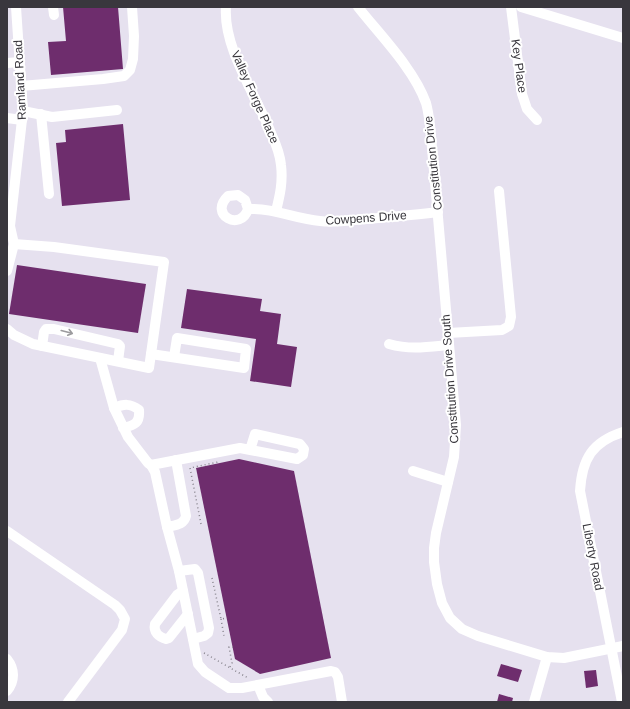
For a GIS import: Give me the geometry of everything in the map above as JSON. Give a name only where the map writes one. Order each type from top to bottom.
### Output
[{"type":"street","name":"Ramland Road","points":[[7,271],[14,244],[10,226],[23,116],[16,7]]},
{"type":"street","points":[[21,86],[124,76],[130,70],[133,59],[134,36],[132,7]]},
{"type":"street","name":"Valley Forge Place","points":[[226,7],[228,31],[233,50],[268,125],[277,148],[281,165],[282,186],[276,211]]},
{"type":"street","name":"Constitution Drive","points":[[358,7],[407,68],[418,85],[426,104],[430,125],[441,246]]},
{"type":"street","name":"Key Place","points":[[511,7],[522,94],[527,109],[537,120]]},
{"type":"street","points":[[521,7],[623,38]]},
{"type":"street","points":[[7,64],[20,62]]},
{"type":"street","points":[[7,118],[41,114],[52,116],[117,110]]},
{"type":"street","points":[[41,114],[49,194]]},
{"type":"street","points":[[448,333],[502,330],[509,326],[511,317],[499,191]]},
{"type":"street","name":"Cowpens Drive","points":[[248,209],[262,208],[306,219],[322,221],[341,221],[438,212]]},
{"type":"street","points":[[7,329],[14,335],[33,344],[149,368],[164,262],[54,247],[14,244]]},
{"type":"street","name":"Constitution Drive South","points":[[441,246],[456,425],[454,457],[436,533],[434,548],[437,584],[442,603],[450,618],[462,629],[473,634],[547,657],[564,658],[623,646]]},
{"type":"street","points":[[42,346],[44,332],[46,329],[54,329],[118,344],[120,346],[118,361]]},
{"type":"street","points":[[151,354],[244,368],[246,349],[177,338],[174,357]]},
{"type":"street","points":[[389,344],[403,348],[449,345]]},
{"type":"street","points":[[100,358],[114,408],[123,428],[128,437],[155,472],[188,614],[197,638],[198,664],[205,672],[229,688],[242,688],[331,671],[335,672],[338,677],[342,702]]},
{"type":"street","points":[[114,408],[125,404],[132,405],[139,410],[139,418],[134,425],[123,428]]},
{"type":"street","name":"Liberty Road","points":[[622,702],[580,491],[581,475],[586,458],[598,445],[614,435],[623,432]]},
{"type":"street","points":[[151,465],[240,448],[250,450],[297,459],[303,455],[304,449],[300,444],[255,434],[250,450]]},
{"type":"street","points":[[167,527],[181,524],[185,521],[186,516],[176,460]]},
{"type":"street","points":[[413,471],[448,482]]},
{"type":"street","points":[[7,531],[115,606],[120,610],[125,619],[122,630],[68,702]]},
{"type":"street","points":[[179,571],[195,569],[198,573],[209,628],[208,634],[197,638]]},
{"type":"street","points":[[183,591],[176,595],[155,624],[155,632],[162,638],[169,638],[188,614]]},
{"type":"street","points":[[534,702],[547,657]]},
{"type":"street","points":[[7,659],[14,674],[11,687],[7,691]]},
{"type":"street","points":[[258,685],[263,698],[268,702]]},
{"type":"path","points":[[201,524],[190,468],[218,462]]},
{"type":"path","points":[[212,578],[224,636]]},
{"type":"path","points":[[221,619],[227,618]]},
{"type":"path","points":[[197,638],[204,652],[248,678]]},
{"type":"path","points":[[230,667],[232,663],[229,647],[233,647]]},
{"type":"building","points":[[63,7],[118,7],[123,69],[51,75],[48,42],[66,41]]},
{"type":"building","points":[[123,124],[130,200],[62,206],[56,143],[66,142],[65,130]]},
{"type":"building","points":[[17,265],[146,284],[138,333],[9,314]]},
{"type":"building","points":[[187,289],[262,299],[260,311],[281,314],[277,344],[297,347],[291,387],[250,381],[256,339],[181,328]]},
{"type":"building","points":[[239,459],[294,471],[331,658],[260,674],[235,659],[196,468]]},
{"type":"building","points":[[501,664],[522,670],[518,682],[497,676]]},
{"type":"building","points":[[596,670],[598,686],[586,688],[584,671]]},
{"type":"building","points":[[499,694],[513,698],[512,702],[497,702]]}]
